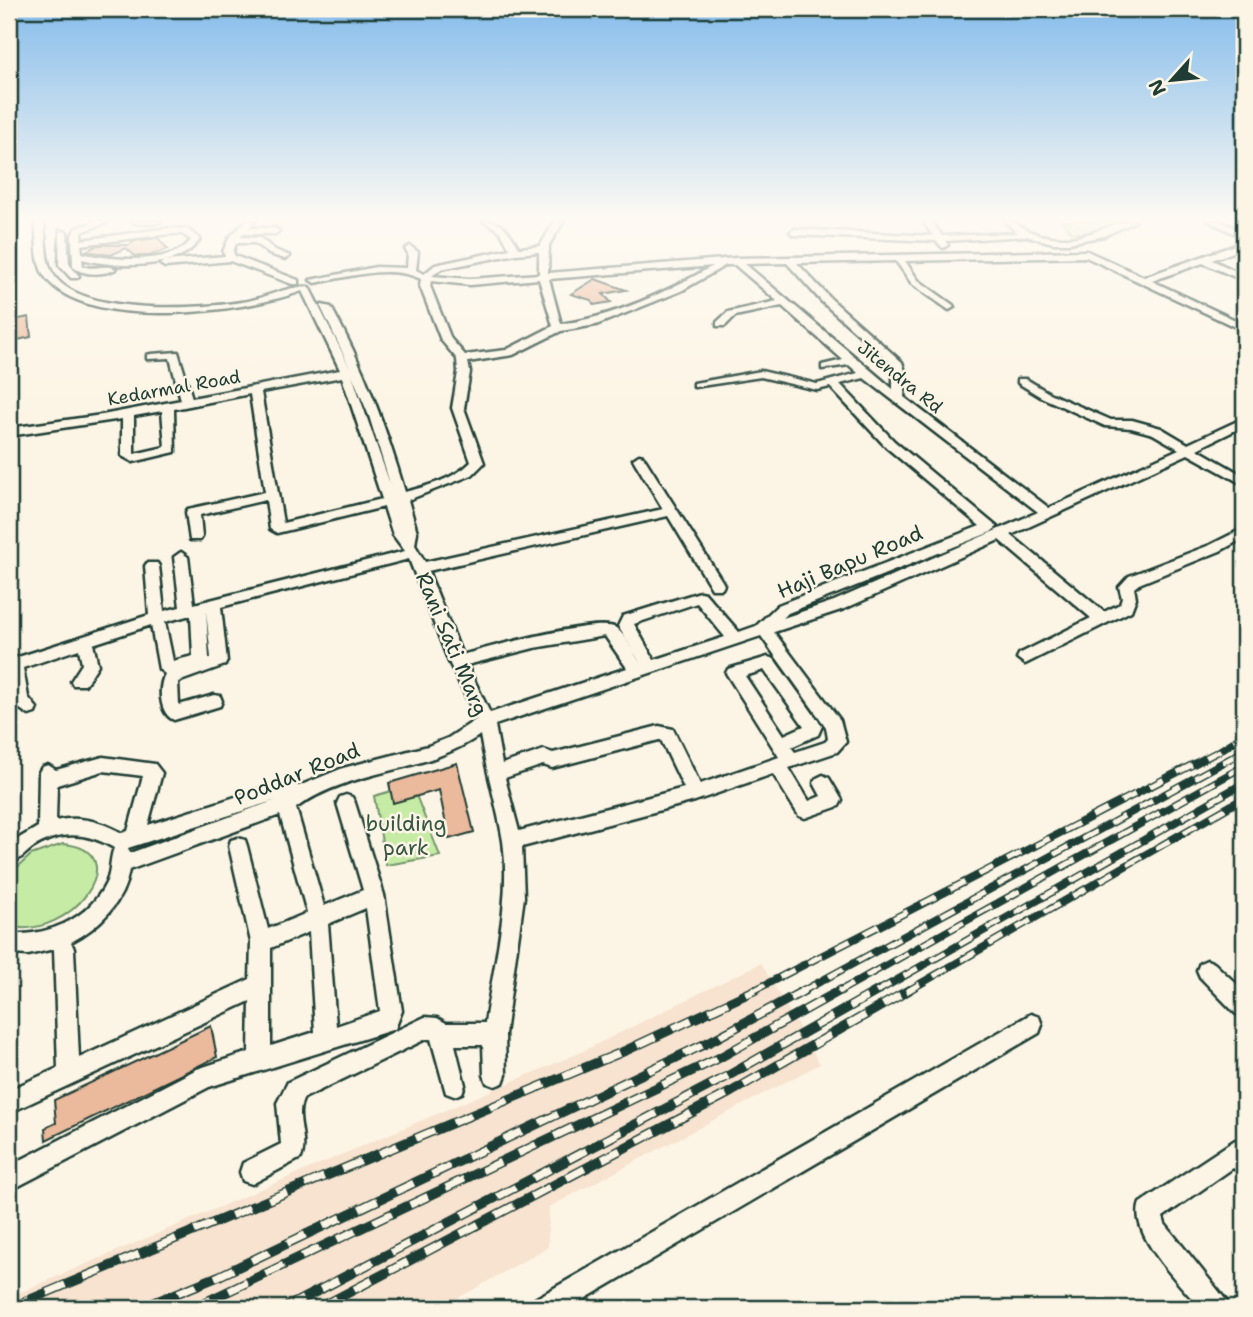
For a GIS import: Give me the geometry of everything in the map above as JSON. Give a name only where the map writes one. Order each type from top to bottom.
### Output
[{"type":"street","points":[[54,282],[58,287],[94,302],[151,309],[210,310],[275,298],[332,282]]},
{"type":"street","points":[[293,282],[309,289]]},
{"type":"street","points":[[255,391],[276,529],[394,500],[468,475],[478,463],[457,408],[464,372],[462,359],[446,340],[425,282]]},
{"type":"street","points":[[546,282],[556,324]]},
{"type":"street","points":[[462,359],[509,353],[558,328],[592,323],[691,282]]},
{"type":"street","name":"Jitendra Rd","points":[[757,282],[866,374],[1043,510]]},
{"type":"street","points":[[810,282],[898,364],[898,399]]},
{"type":"street","points":[[916,282],[949,307]]},
{"type":"street","points":[[1151,282],[1244,328]]},
{"type":"street","name":"Rani Sati Marg","points":[[309,289],[333,329],[350,371],[394,500],[400,535],[415,555],[457,662],[486,721],[495,774],[512,841],[514,897],[495,1034],[495,1075]]},
{"type":"street","points":[[721,324],[732,314],[783,303]]},
{"type":"street","points":[[151,357],[174,354],[188,403]]},
{"type":"street","points":[[826,367],[851,361]]},
{"type":"street","name":"Kedarmal Road","points":[[9,432],[128,417],[350,371]]},
{"type":"street","points":[[698,385],[761,374],[779,376],[809,387],[866,374]]},
{"type":"street","points":[[1022,381],[1045,395],[1109,423],[1132,424],[1157,431],[1244,481]]},
{"type":"street","points":[[832,383],[890,444],[999,529],[1104,620]]},
{"type":"street","points":[[128,417],[129,457],[133,458],[171,449],[169,409]]},
{"type":"street","name":"Haji Bapu Road","points":[[762,628],[783,609],[827,592],[873,582],[999,529],[1184,445],[1244,411]]},
{"type":"street","name":"Haji Bapu Road","points":[[1184,445],[1244,422]]},
{"type":"street","points":[[639,459],[717,584]]},
{"type":"street","points":[[197,502],[271,490]]},
{"type":"street","points":[[195,537],[193,512],[271,490]]},
{"type":"street","points":[[29,708],[20,700],[12,667],[157,618],[415,555],[671,511]]},
{"type":"street","points":[[1025,658],[1126,607],[1129,598],[1126,587],[1134,580],[1215,548],[1244,532]]},
{"type":"street","points":[[181,557],[219,662],[170,679],[170,710],[174,713],[214,701]]},
{"type":"street","points":[[152,566],[157,618],[167,669],[173,670],[201,660],[200,608]]},
{"type":"street","name":"Haji Bapu Road","points":[[762,628],[795,621],[839,605],[873,582]]},
{"type":"street","points":[[827,592],[839,605]]},
{"type":"street","points":[[643,668],[626,626],[628,620],[701,597],[734,637]]},
{"type":"street","points":[[512,841],[695,793],[785,764],[831,747],[837,742],[834,725],[762,628]]},
{"type":"street","name":"Poddar Road","points":[[122,864],[290,796],[374,766],[449,745],[486,721],[762,628]]},
{"type":"street","points":[[457,662],[534,642],[606,629],[613,633],[643,668]]},
{"type":"street","points":[[78,645],[90,665],[79,681]]},
{"type":"street","points":[[780,744],[812,730],[814,726],[768,663],[729,667],[780,744],[785,764],[805,810],[833,800],[822,783]]},
{"type":"street","points":[[495,774],[544,757],[552,761],[667,734],[695,793]]},
{"type":"street","points":[[9,944],[33,945],[55,939],[78,927],[97,911],[111,893],[153,774],[149,769],[103,764],[48,775],[47,832]]},
{"type":"street","points":[[9,856],[47,832],[85,825],[128,839],[290,796],[318,918],[326,1040]]},
{"type":"street","points":[[9,1179],[205,1077],[382,1024],[391,1016],[374,895],[346,803]]},
{"type":"street","points":[[238,846],[261,942],[260,1059]]},
{"type":"street","points":[[261,942],[374,895]]},
{"type":"street","points":[[64,948],[69,1073]]},
{"type":"street","points":[[1207,970],[1244,1006]]},
{"type":"street","points":[[9,1102],[261,985]]},
{"type":"street","points":[[544,1308],[1031,1025]]},
{"type":"street","points":[[252,1172],[293,1150],[288,1103],[296,1090],[425,1028],[437,1028],[441,1034],[454,1085]]},
{"type":"street","points":[[441,1034],[495,1034]]},
{"type":"street","points":[[1216,1308],[1154,1231],[1149,1212],[1235,1152],[1244,1163]]},
{"type":"shaded area","points":[[761,963],[820,1064],[549,1207],[548,1247],[441,1308],[9,1308],[9,1297],[577,1054]]},
{"type":"green space","name":"building park","points":[[412,785],[440,856],[386,865],[374,796]]},
{"type":"green space","points":[[63,844],[85,850],[95,862],[95,877],[87,894],[73,909],[54,921],[32,928],[9,926],[9,875],[31,855]]},
{"type":"building","points":[[589,282],[605,282],[626,290],[603,294],[611,302],[594,305],[591,300],[571,294]]},
{"type":"building","points":[[29,317],[31,337],[9,342],[9,321]]},
{"type":"building","points":[[457,763],[474,832],[449,839],[439,790],[393,803],[389,783]]},
{"type":"building","points":[[211,1026],[217,1057],[46,1140],[45,1128],[56,1123],[54,1100]]},
{"type":"railway","points":[[754,991],[1219,751],[1244,735]]},
{"type":"railway","points":[[801,992],[1244,751]]},
{"type":"railway","points":[[838,992],[1244,766]]},
{"type":"railway","points":[[876,992],[1244,783]]},
{"type":"railway","points":[[906,992],[1244,798]]},
{"type":"railway","points":[[141,1308],[219,1276],[711,1041],[805,990]]},
{"type":"railway","points":[[193,1308],[717,1059],[841,990]]},
{"type":"railway","points":[[285,1308],[726,1077],[879,990]]},
{"type":"railway","points":[[319,1308],[731,1092],[909,990]]},
{"type":"railway","points":[[10,1308],[627,1050],[754,991]]}]
